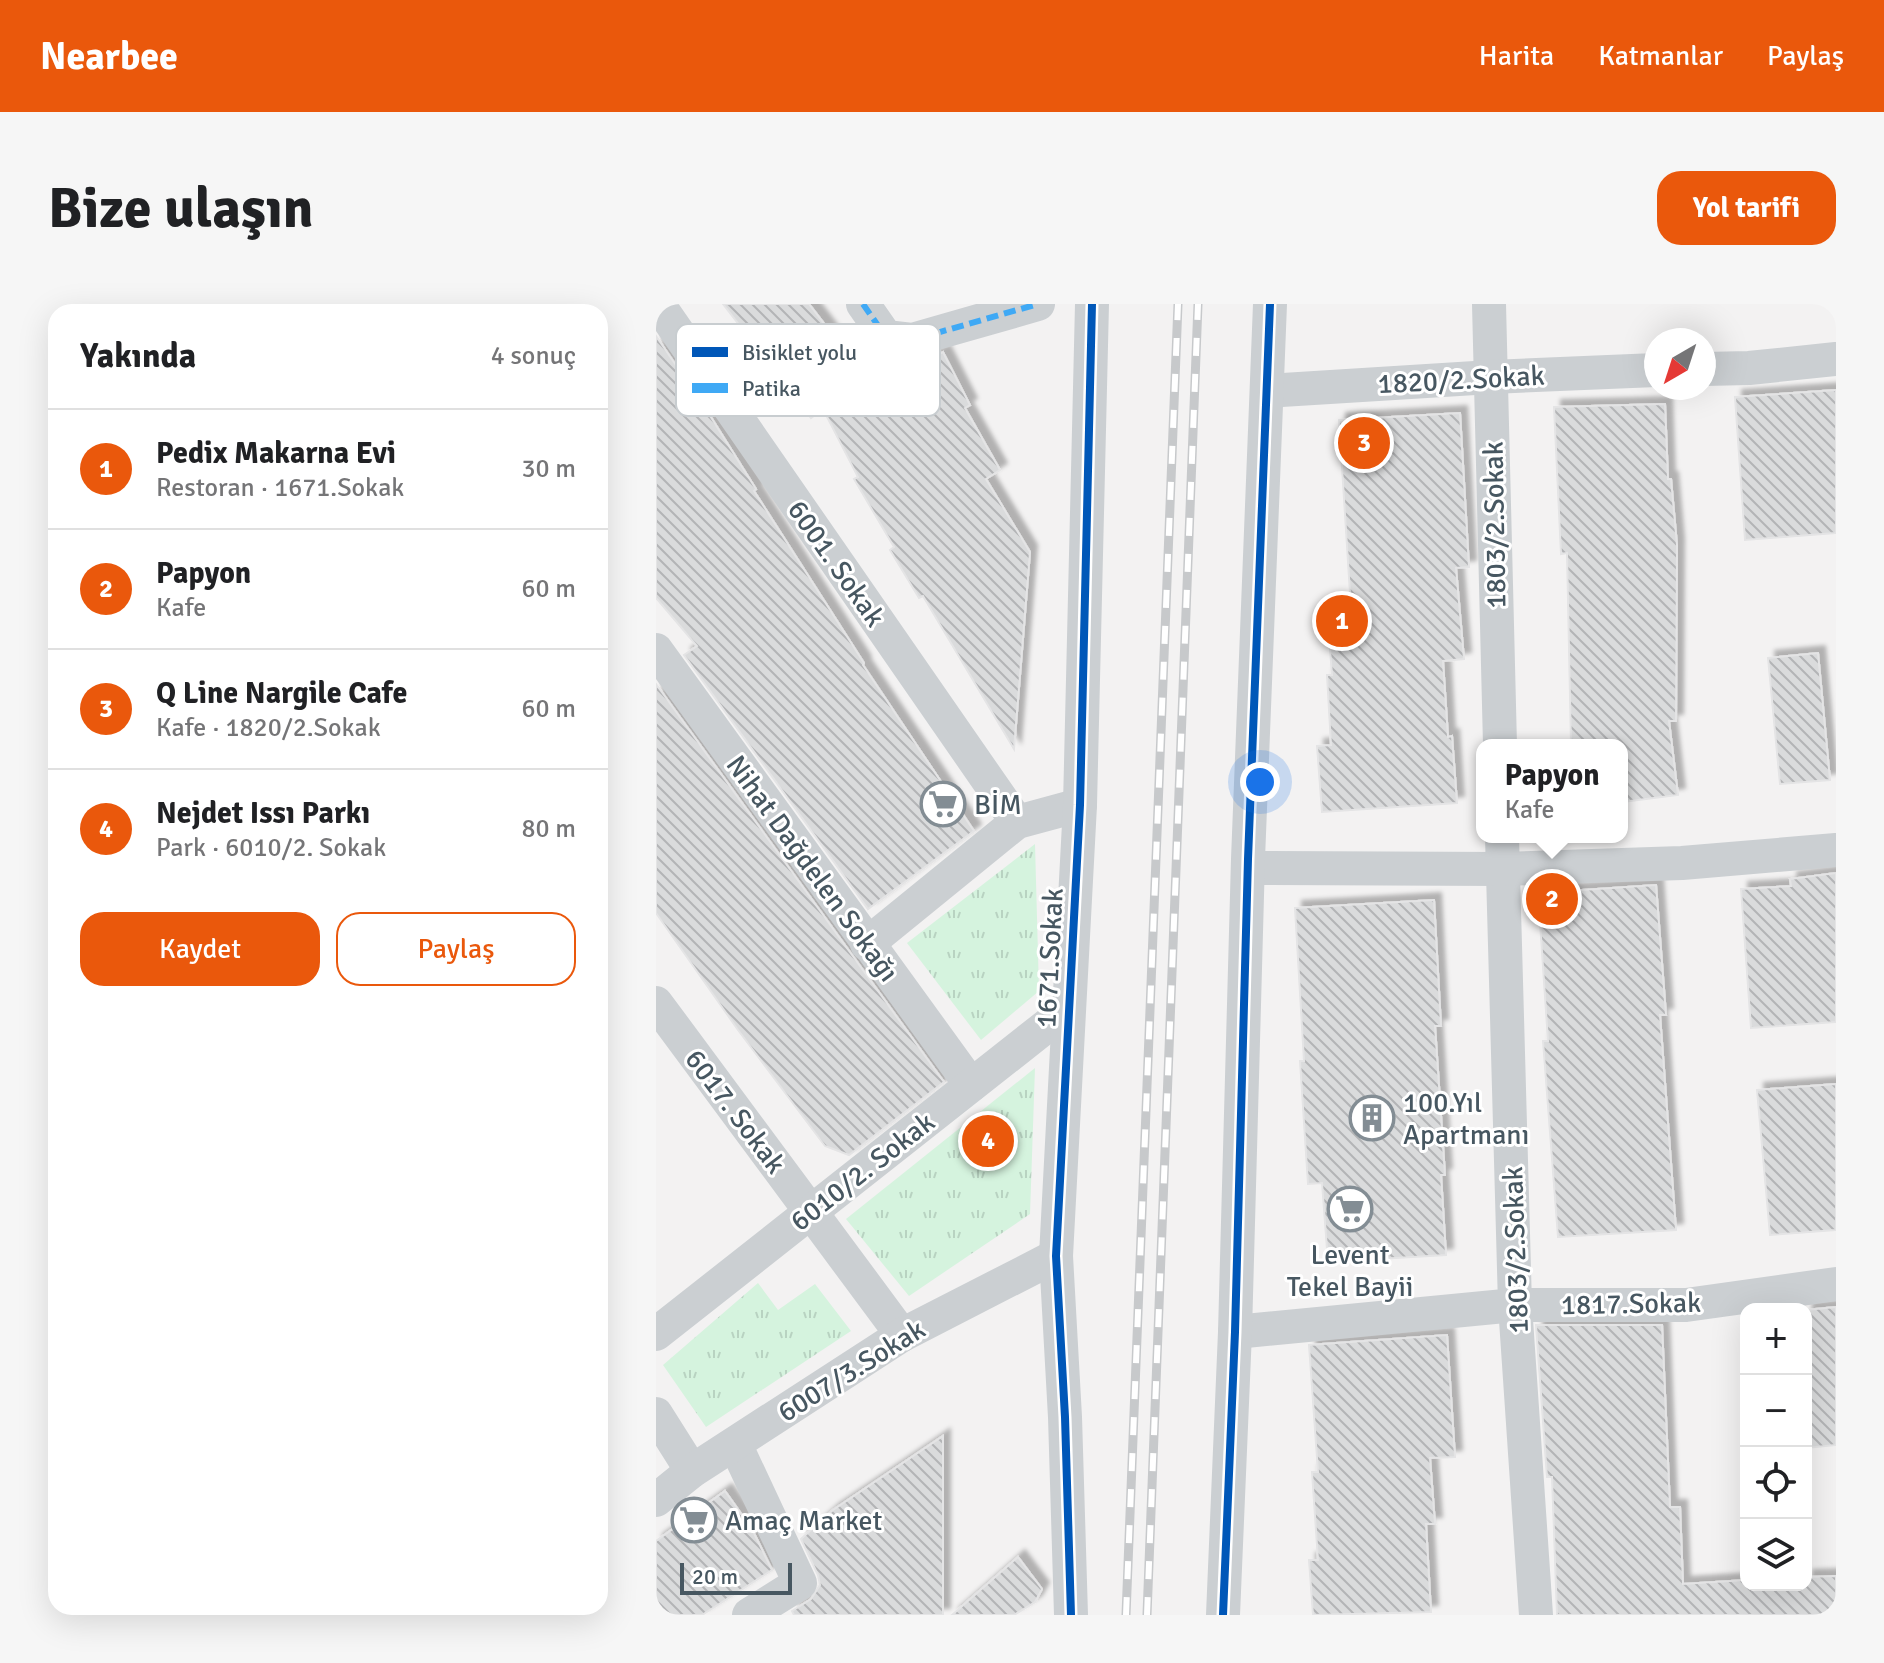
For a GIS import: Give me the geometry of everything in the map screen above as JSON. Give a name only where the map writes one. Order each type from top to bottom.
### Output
[{"type":"street","name":"6001. Sokak","points":[[658,304],[676,330]]},
{"type":"street","points":[[863,304],[877,324]]},
{"type":"street","points":[[940,332],[1038,304]]},
{"type":"street","name":"1671.Sokak","points":[[1071,1615],[1056,1256],[1080,805],[1092,304]]},
{"type":"street","points":[[1223,1615],[1270,304]]},
{"type":"street","name":"1803/2.Sokak","points":[[1489,304],[1500,739]]},
{"type":"street","points":[[1716,369],[1836,359]]},
{"type":"street","name":"1820/2.Sokak","points":[[1267,391],[1644,371]]},
{"type":"street","name":"6001. Sokak","points":[[736,416],[1017,822]]},
{"type":"street","name":"Nihat Dağdelen Sokağı","points":[[656,650],[971,1085]]},
{"type":"street","points":[[867,944],[1017,822],[1080,805]]},
{"type":"street","points":[[1248,868],[1503,853],[1682,863],[1836,850]]},
{"type":"street","name":"1803/2.Sokak","points":[[1503,853],[1515,1305],[1536,1615]]},
{"type":"street","name":"6017. Sokak","points":[[656,1003],[902,1335]]},
{"type":"street","name":"6010/2. Sokak","points":[[656,1334],[1068,1009]]},
{"type":"street","name":"6007/3.Sokak","points":[[656,1500],[692,1471],[902,1335],[1056,1256]]},
{"type":"street","name":"1817.Sokak","points":[[1235,1332],[1515,1305],[1686,1305],[1836,1284]]},
{"type":"street","points":[[656,1414],[692,1471]]},
{"type":"street","points":[[735,1444],[800,1583],[758,1613]]},
{"type":"green space","points":[[1035,844],[1039,991],[981,1040],[907,943]]},
{"type":"green space","points":[[1035,1068],[1030,1214],[909,1296],[846,1219]]},
{"type":"green space","points":[[758,1283],[778,1310],[815,1284],[851,1331],[706,1427],[663,1365]]},
{"type":"building","points":[[723,304],[809,304],[824,324],[738,324]]},
{"type":"building","points":[[656,336],[676,365],[676,416],[710,416],[863,665],[974,831],[868,909],[684,655],[697,646],[656,598]]},
{"type":"building","points":[[943,352],[970,405],[965,408],[1000,470],[986,479],[1030,552],[1014,749],[923,596],[919,598],[890,550],[894,547],[854,479],[858,477],[827,416],[940,416],[940,354]]},
{"type":"building","points":[[1836,390],[1836,533],[1745,540],[1735,397]]},
{"type":"building","points":[[1665,404],[1668,479],[1671,479],[1677,545],[1676,721],[1669,721],[1678,795],[1628,801],[1628,739],[1571,739],[1567,553],[1561,554],[1554,407]]},
{"type":"building","points":[[1460,413],[1469,567],[1456,568],[1464,659],[1443,661],[1448,737],[1452,736],[1457,803],[1322,812],[1317,746],[1331,745],[1327,675],[1332,675],[1327,611],[1351,609],[1339,420]]},
{"type":"building","points":[[1818,653],[1830,780],[1780,784],[1768,658]]},
{"type":"building","points":[[656,684],[944,1082],[849,1155],[825,1146],[656,913]]},
{"type":"building","points":[[1836,873],[1836,1022],[1751,1028],[1741,889],[1791,886],[1790,879]]},
{"type":"building","points":[[1656,885],[1666,1015],[1660,1015],[1676,1230],[1558,1237],[1543,1041],[1548,1041],[1538,893]]},
{"type":"building","points":[[1434,900],[1441,1026],[1435,1026],[1445,1175],[1441,1175],[1446,1255],[1328,1262],[1322,1183],[1308,1184],[1295,908]]},
{"type":"building","points":[[1836,1084],[1836,1230],[1770,1235],[1757,1090]]},
{"type":"building","points":[[1836,1307],[1836,1445],[1812,1447],[1812,1375],[1812,1309]]},
{"type":"building","points":[[1536,1325],[1662,1325],[1670,1507],[1680,1507],[1683,1584],[1740,1580],[1740,1591],[1812,1591],[1812,1577],[1836,1576],[1836,1615],[1557,1615],[1552,1477],[1547,1477]]},
{"type":"building","points":[[1447,1335],[1455,1457],[1430,1458],[1435,1524],[1426,1524],[1431,1612],[1313,1615],[1309,1560],[1318,1560],[1312,1472],[1318,1472],[1309,1345]]},
{"type":"building","points":[[943,1436],[943,1615],[794,1615],[792,1611],[811,1599],[820,1585],[801,1539],[833,1510]]},
{"type":"building","points":[[725,1491],[752,1529],[772,1570],[702,1615],[656,1615],[656,1541]]},
{"type":"building","points":[[1018,1557],[1042,1589],[1035,1602],[1014,1615],[952,1615]]},
{"type":"railway","points":[[1126,1615],[1178,304]]},
{"type":"railway","points":[[1147,1615],[1198,304]]},
{"type":"marked path","points":[[863,304],[877,324]]},
{"type":"marked path","points":[[940,332],[1038,304]]},
{"type":"cycle path","points":[[1071,1615],[1056,1256],[1080,805],[1092,304]]},
{"type":"cycle path","points":[[1223,1615],[1270,304]]},
{"type":"place","name":"Q Line Nargile Cafe","points":[[1364,443]]},
{"type":"place","name":"Pedix Makarna Evi","points":[[1342,621]]},
{"type":"place","name":"BİM","points":[[943,804]]},
{"type":"place","name":"Papyon","points":[[1552,899]]},
{"type":"place","name":"100.Yıl Apartmanı","points":[[1372,1118]]},
{"type":"place","name":"Nejdet Issı Parkı","points":[[988,1141]]},
{"type":"place","name":"Levent Tekel Bayii","points":[[1350,1209]]},
{"type":"place","name":"Amaç Market","points":[[694,1520]]}]
